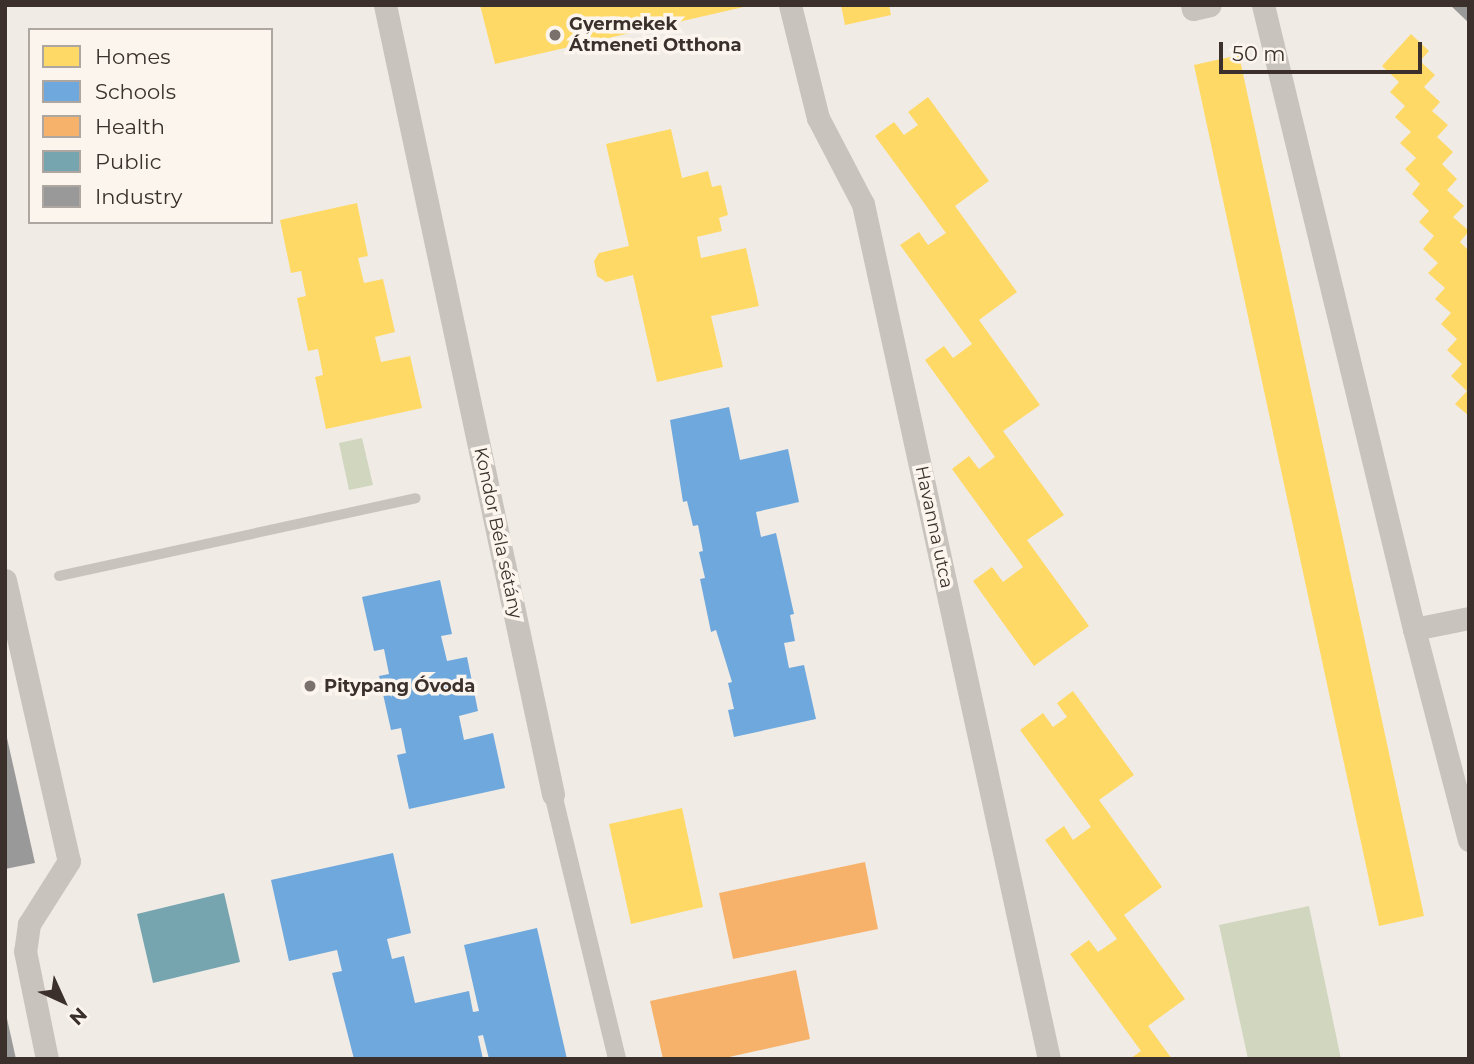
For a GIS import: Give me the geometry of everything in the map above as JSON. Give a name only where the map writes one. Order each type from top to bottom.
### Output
[{"type":"street","name":"Kondor Béla sétány","points":[[385,5],[553,794],[617,1059]]},
{"type":"street","name":"Havanna utca","points":[[790,5],[818,118],[863,204],[1049,1059]]},
{"type":"street","points":[[1263,5],[1414,629],[1469,840]]},
{"type":"street","points":[[5,580],[69,861],[29,924],[25,951],[47,1059]]},
{"type":"street","points":[[1414,629],[1469,618]]},
{"type":"lane","points":[[59,576],[416,498]]},
{"type":"green space","points":[[362,438],[373,485],[349,490],[339,443]]},
{"type":"green space","points":[[1309,906],[1341,1059],[1248,1059],[1219,925]]},
{"type":"building: Homes","name":"Gyermekek Átmeneti Otthona","points":[[480,5],[748,5],[748,6],[495,64]]},
{"type":"building: Homes","points":[[841,5],[889,5],[891,15],[845,25]]},
{"type":"building: Homes","points":[[1411,34],[1429,51],[1420,61],[1435,75],[1424,87],[1440,102],[1432,111],[1448,125],[1437,137],[1453,152],[1442,164],[1457,179],[1447,190],[1464,206],[1453,217],[1469,231],[1460,242],[1469,251],[1469,416],[1455,404],[1467,391],[1451,376],[1462,364],[1447,350],[1457,339],[1441,324],[1451,313],[1435,299],[1445,288],[1428,273],[1438,263],[1423,249],[1434,236],[1419,222],[1429,211],[1412,194],[1420,184],[1405,169],[1416,158],[1400,143],[1411,132],[1395,117],[1405,106],[1390,92],[1399,82],[1382,66]]},
{"type":"building: Homes","points":[[1239,55],[1424,916],[1379,926],[1194,65]]},
{"type":"building: Homes","points":[[928,97],[989,181],[955,206],[1017,292],[979,320],[1040,405],[1003,431],[1064,515],[1027,540],[1089,626],[1034,666],[973,581],[992,567],[1003,582],[1023,567],[952,469],[969,456],[979,469],[995,457],[925,360],[944,346],[953,358],[972,344],[900,245],[919,232],[928,245],[946,233],[875,136],[894,122],[904,135],[918,125],[908,112]]},
{"type":"building: Homes","points":[[671,129],[682,178],[708,171],[712,187],[721,185],[728,215],[719,218],[722,231],[697,237],[701,258],[746,248],[759,306],[711,316],[723,367],[657,382],[633,275],[606,282],[597,276],[594,261],[599,253],[629,246],[606,144]]},
{"type":"building: Homes","points":[[357,203],[368,256],[358,258],[364,283],[383,279],[395,332],[375,337],[381,362],[410,356],[422,408],[326,429],[315,377],[323,375],[318,349],[308,351],[297,298],[306,296],[301,271],[291,273],[280,220]]},
{"type":"building: Homes","points":[[1073,691],[1134,775],[1099,800],[1162,887],[1124,915],[1185,999],[1148,1026],[1172,1059],[1130,1059],[1141,1051],[1070,954],[1089,940],[1098,952],[1117,939],[1045,840],[1064,826],[1073,840],[1091,827],[1020,730],[1043,713],[1053,727],[1067,717],[1057,703]]},
{"type":"building: Homes","points":[[682,808],[703,907],[631,924],[609,824]]},
{"type":"building: Schools","points":[[729,407],[740,460],[788,449],[799,502],[756,512],[761,537],[776,533],[794,614],[790,615],[795,641],[784,643],[789,668],[804,665],[816,719],[734,737],[728,710],[734,709],[728,683],[732,682],[716,630],[711,632],[700,579],[705,578],[699,552],[703,551],[698,525],[693,526],[687,501],[683,502],[670,420]]},
{"type":"building: Schools","points":[[440,580],[452,634],[441,636],[447,661],[467,657],[478,711],[459,716],[464,740],[493,733],[505,788],[409,809],[397,755],[406,753],[401,728],[391,730],[379,676],[389,674],[384,649],[374,651],[362,597]]},
{"type":"building: Schools","points":[[393,853],[411,933],[387,939],[392,959],[404,956],[415,1003],[469,991],[473,1012],[479,1011],[464,945],[537,928],[567,1059],[489,1059],[483,1035],[478,1036],[483,1059],[354,1059],[332,973],[342,971],[337,950],[289,961],[271,880]]},
{"type":"building: Health","points":[[865,862],[878,929],[733,959],[719,893]]},
{"type":"building: Health","points":[[796,970],[810,1039],[720,1059],[663,1059],[650,1001]]},
{"type":"building: Public","points":[[224,893],[240,962],[153,983],[137,914]]},
{"type":"building: Industry","points":[[1450,5],[1469,5],[1469,23]]},
{"type":"building: Industry","points":[[5,729],[35,863],[5,869]]},
{"type":"building: Industry","points":[[6,1014],[16,1059],[5,1059]]},
{"type":"place","name":"Gyermekek Átmeneti Otthona","points":[[555,35]]},
{"type":"place","name":"Pitypang Óvoda","points":[[310,686]]}]
